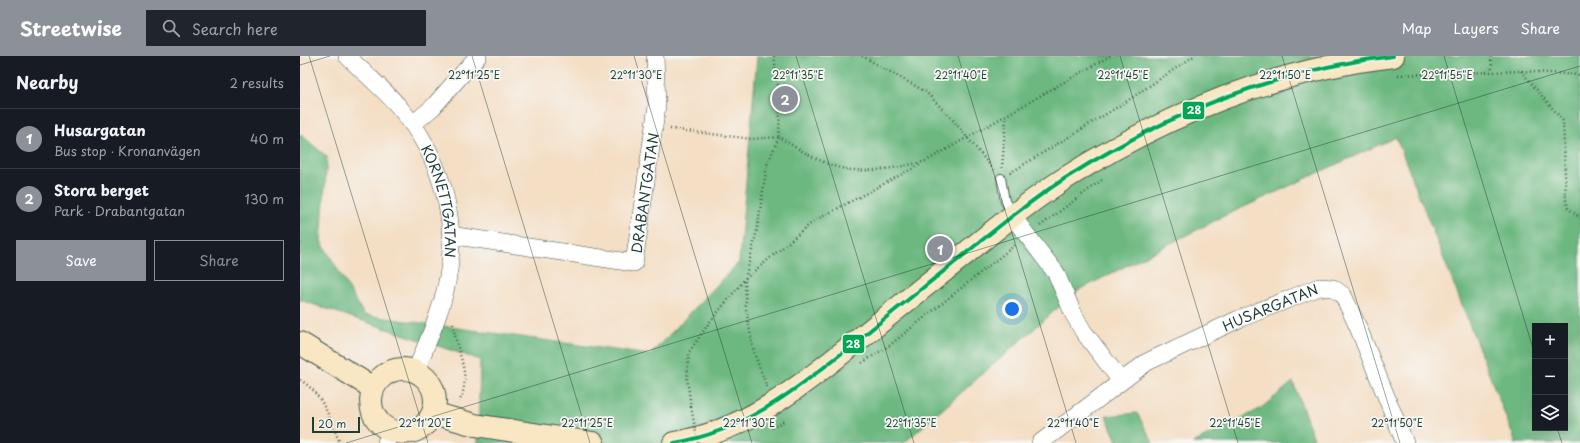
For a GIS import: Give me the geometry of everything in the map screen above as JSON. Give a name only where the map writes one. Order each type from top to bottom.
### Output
[{"type":"street","name":"KORNETTGATAN","points":[[347,56],[386,93],[412,124],[428,149],[440,179],[447,206],[450,235],[447,282],[438,317],[416,371]]},
{"type":"street","points":[[412,124],[433,107],[478,56]]},
{"type":"street","name":"DRABANTGATAN","points":[[450,235],[634,263],[654,126],[657,89],[655,56]]},
{"type":"street","points":[[674,443],[781,411],[822,369],[1013,217],[1070,176],[1131,139],[1174,118],[1274,81],[1314,70],[1394,66]]},
{"type":"street","points":[[1013,217],[1056,274],[1073,313],[1083,331],[1121,380]]},
{"type":"street","name":"HUSARGATAN","points":[[1040,443],[1121,380],[1147,362],[1239,319],[1319,287],[1333,288],[1343,295],[1358,327],[1405,443]]},
{"type":"street","points":[[300,343],[373,388]]},
{"type":"street","points":[[409,369],[416,371],[428,380],[432,386],[435,400],[433,413],[424,426],[418,430],[388,437],[371,409],[371,395],[373,388],[381,377],[394,370],[409,369]]},
{"type":"street","points":[[433,413],[475,425],[593,443]]},
{"type":"lane","points":[[1001,178],[1005,201],[1013,217]]},
{"type":"path","points":[[774,56],[780,101],[778,137],[767,165],[757,230],[744,279],[746,309],[754,353],[781,411],[777,426]]},
{"type":"path","points":[[862,56],[926,92],[952,119],[966,139],[1001,178]]},
{"type":"path","points":[[698,443],[687,378],[690,352],[709,323],[744,279],[814,221],[1006,117],[1110,56]]},
{"type":"path","points":[[1001,178],[1131,99],[1194,56]]},
{"type":"path","points":[[1491,56],[1492,71]]},
{"type":"path","points":[[1394,66],[1521,71],[1580,76]]},
{"type":"path","points":[[1521,71],[1563,121],[1566,200],[1568,208],[1580,218]]},
{"type":"path","points":[[1001,178],[1006,117]]},
{"type":"path","points":[[654,126],[752,139],[778,137],[811,156],[835,166],[861,170],[894,169],[926,161]]},
{"type":"path","points":[[860,365],[890,345],[1028,235],[1106,177]]},
{"type":"path","points":[[300,380],[309,385],[322,401],[340,443]]},
{"type":"path","points":[[777,426],[781,411]]},
{"type":"path","points":[[771,428],[777,426]]},
{"type":"green space","points":[[757,56],[1580,56],[1580,443],[1516,443],[1396,137],[1222,217],[1077,291],[904,443],[478,443],[480,360],[300,300],[300,134],[327,157],[321,241],[364,315],[650,355],[739,262]]},
{"type":"green space","points":[[1293,382],[1314,439],[1313,443],[1193,443],[1260,409]]},
{"type":"green space","points":[[1137,413],[1153,443],[1118,443],[1106,416]]},
{"type":"transit line","name":"28","points":[[674,443],[699,438],[722,430],[766,408],[808,380],[1028,204],[1064,179],[1141,135],[1181,116],[1263,84],[1306,72],[1393,56]]},
{"type":"place","name":"Stora berget","points":[[785,99]]},
{"type":"place","name":"Husargatan","points":[[940,249]]}]
